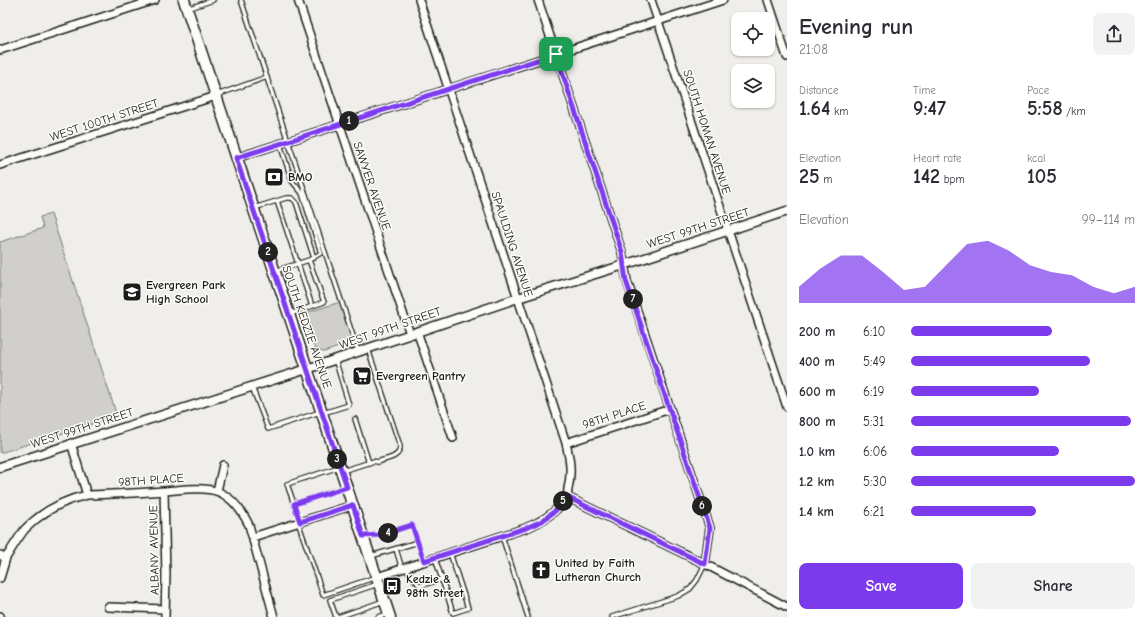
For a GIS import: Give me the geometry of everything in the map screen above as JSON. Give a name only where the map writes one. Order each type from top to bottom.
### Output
[{"type":"main road","name":"SOUTH KEDZIE AVENUE","points":[[185,4],[390,615]]},
{"type":"street","points":[[0,50],[155,0]]},
{"type":"street","name":"SAWYER AVENUE","points":[[298,0],[340,124],[453,438]]},
{"type":"street","name":"SPAULDING AVENUE","points":[[419,0],[566,443],[570,460],[571,477],[567,497]]},
{"type":"street","points":[[538,0],[622,252],[626,281],[710,528],[705,564]]},
{"type":"street","name":"SOUTH HOMAN AVENUE","points":[[651,0],[787,407]]},
{"type":"street","points":[[236,158],[658,21],[711,2],[723,0]]},
{"type":"street","points":[[768,0],[787,57]]},
{"type":"street","name":"WEST 100TH STREET","points":[[0,165],[216,96]]},
{"type":"street","name":"WEST 99TH STREET","points":[[0,467],[71,443],[307,369],[518,298],[624,265],[787,211]]},
{"type":"street","name":"98TH PLACE","points":[[566,443],[670,409]]},
{"type":"street","points":[[71,443],[87,496]]},
{"type":"street","points":[[223,465],[217,491],[227,496],[235,504],[249,525],[274,617]]},
{"type":"street","name":"98TH PLACE","points":[[0,578],[3,556],[25,530],[38,518],[66,502],[87,496],[192,489],[217,491]]},
{"type":"street","name":"ALBANY AVENUE","points":[[164,491],[166,575],[165,617]]},
{"type":"street","points":[[378,580],[404,568],[526,528],[542,521],[555,511],[567,497],[705,564],[787,607]]},
{"type":"street","points":[[253,537],[353,505]]},
{"type":"street","name":"ALBANY AVENUE","points":[[108,607],[165,609]]},
{"type":"lane","points":[[185,4],[213,0]]},
{"type":"lane","points":[[241,0],[358,351]]},
{"type":"lane","points":[[216,96],[267,77]]},
{"type":"lane","points":[[274,272],[314,258],[320,253],[302,194],[292,181],[280,144]]},
{"type":"lane","points":[[253,208],[286,198],[292,198],[296,202],[314,258]]},
{"type":"lane","points":[[277,201],[312,306]]},
{"type":"lane","points":[[289,314],[324,302],[309,260]]},
{"type":"lane","points":[[368,348],[400,450],[397,455],[377,462],[374,461],[341,469],[287,484],[323,595],[378,580]]},
{"type":"lane","points":[[252,386],[268,429],[349,405],[335,359]]},
{"type":"lane","points":[[354,419],[369,463]]},
{"type":"lane","points":[[294,504],[347,487]]},
{"type":"lane","points":[[363,536],[381,535],[412,525],[424,561]]},
{"type":"lane","points":[[502,536],[528,617]]},
{"type":"lane","points":[[370,556],[418,542]]},
{"type":"lane","points":[[396,549],[404,568],[420,586],[442,579]]},
{"type":"lane","points":[[435,558],[453,613],[468,608],[450,553]]},
{"type":"lane","points":[[612,617],[678,596],[690,589],[697,580],[705,564]]},
{"type":"lane","points":[[378,580],[330,600],[337,617],[385,601]]},
{"type":"lane","points":[[378,617],[390,615]]},
{"type":"shaded area","points":[[51,214],[117,416],[0,453],[0,242],[43,228],[40,217]]},
{"type":"shaded area","points":[[340,302],[353,342],[324,352],[320,351],[314,347],[309,337],[307,330],[311,328],[306,313]]},
{"type":"place","name":"BMO","points":[[274,177]]},
{"type":"place","name":"Evergreen Park High School","points":[[132,292]]},
{"type":"place","name":"Evergreen Pantry","points":[[362,376]]},
{"type":"place","name":"United by Faith Lutheran Church","points":[[541,570]]},
{"type":"place","name":"Kedzie & 98th Street","points":[[392,586]]},
{"type":"route","points":[[556,54],[622,252],[626,281],[710,528],[705,564],[567,497],[555,511],[542,521],[526,528],[424,561],[412,525],[381,535],[363,536],[353,505],[300,522],[294,504],[347,487],[236,158],[556,54]]}]
